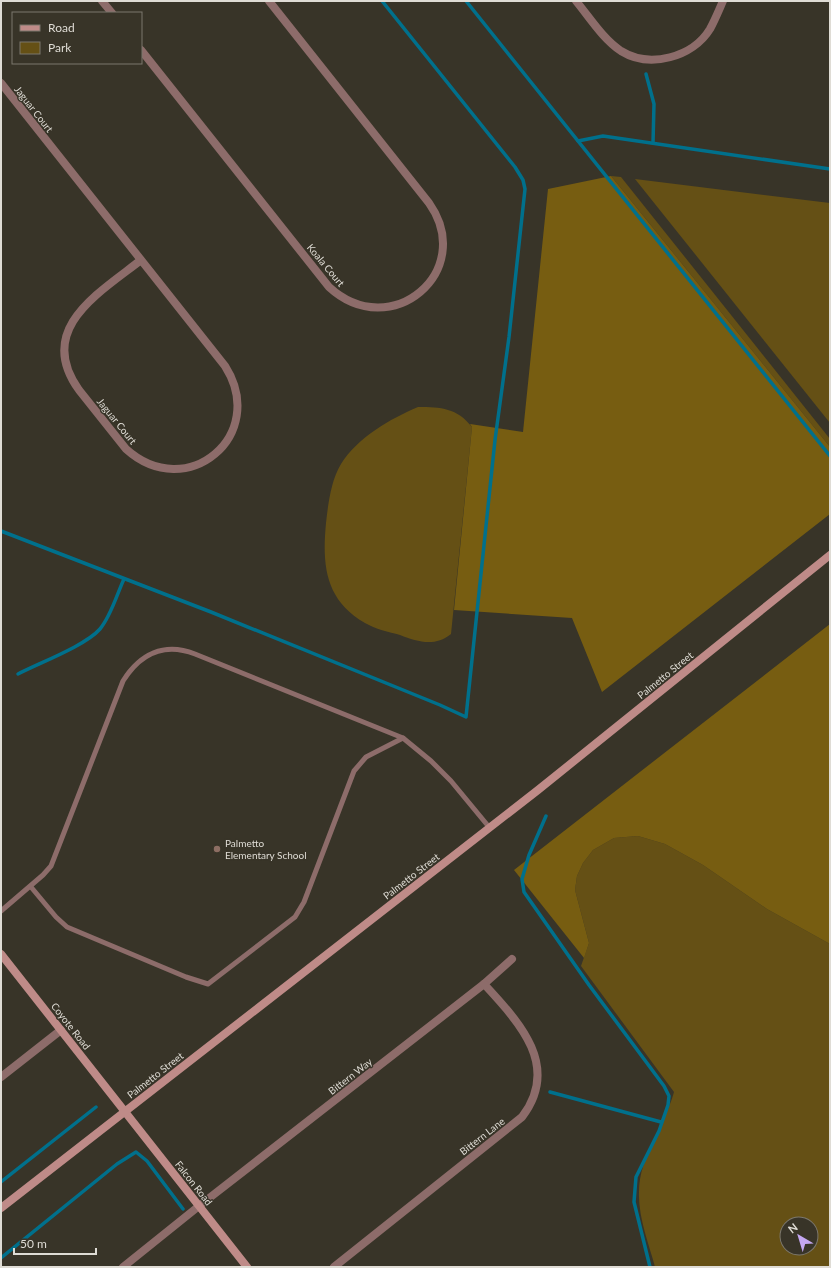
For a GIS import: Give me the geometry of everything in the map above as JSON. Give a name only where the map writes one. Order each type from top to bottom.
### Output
[{"type":"main road","name":"Palmetto Street","points":[[1,1208],[489,827],[830,555]]},
{"type":"main road","name":"Coyote Road","points":[[1,954],[125,1111]]},
{"type":"main road","name":"Falcon Road","points":[[125,1111],[247,1267]]},
{"type":"street","points":[[102,1],[111,12]]},
{"type":"street","name":"Koala Court","points":[[142,51],[329,286],[344,299],[362,306],[382,308],[401,303],[418,293],[436,272],[443,245],[438,218],[429,203],[269,1]]},
{"type":"street","points":[[576,1],[607,39],[622,52],[645,59],[665,59],[690,50],[710,30],[723,1]]},
{"type":"street","name":"Jaguar Court","points":[[1,83],[225,366],[237,392],[236,419],[230,437],[218,452],[192,467],[171,470],[147,464],[133,456],[73,382],[66,364],[65,344],[74,317],[87,303],[141,260]]},
{"type":"street","name":"Bittern Way","points":[[123,1267],[484,984],[512,959]]},
{"type":"street","name":"Bittern Lane","points":[[334,1267],[522,1117],[532,1103],[537,1087],[538,1070],[532,1045],[524,1032],[484,984]]},
{"type":"street","points":[[1,1077],[62,1030]]},
{"type":"lane","points":[[1,911],[31,887],[50,866],[123,681],[132,667],[149,655],[169,649],[182,649],[403,738],[431,761],[450,780],[489,827]]},
{"type":"lane","points":[[31,887],[53,914],[67,927],[186,977],[208,984],[295,917],[304,902],[354,771],[366,757],[403,738]]},
{"type":"green space","points":[[611,176],[621,177],[830,439],[830,447]]},
{"type":"green space","points":[[635,179],[830,203],[830,423]]},
{"type":"green space","points":[[418,407],[434,407],[454,412],[472,427],[451,634],[439,641],[433,642],[413,640],[378,629],[365,623],[352,614],[341,604],[334,592],[326,567],[325,553],[326,523],[329,501],[332,485],[341,464],[356,445],[365,437],[386,423]]},
{"type":"green space","points":[[638,836],[665,844],[703,865],[767,909],[830,944],[830,1267],[655,1267],[640,1211],[640,1179],[643,1166],[665,1117],[674,1092],[581,966],[589,943],[575,890],[577,876],[583,863],[593,850],[614,838]]},
{"type":"shaded area","points":[[611,176],[830,447],[830,514],[602,692],[572,618],[454,610],[472,427],[470,424],[523,432],[548,189]]},
{"type":"shaded area","points":[[830,624],[830,944],[767,909],[703,865],[665,844],[638,836],[614,838],[593,850],[583,863],[577,876],[575,890],[589,943],[584,958],[514,870]]},
{"type":"waterway","points":[[1,531],[211,612],[466,717],[495,440],[509,337],[525,189],[523,180],[515,167],[382,1]]},
{"type":"waterway","points":[[466,1],[830,456]]},
{"type":"waterway","points":[[646,74],[654,104],[653,143]]},
{"type":"waterway","points":[[578,141],[603,136],[830,169]]},
{"type":"waterway","points":[[18,674],[84,642],[100,629],[114,605],[124,579]]},
{"type":"waterway","points":[[546,816],[529,855],[522,879],[524,892],[589,985],[664,1086],[669,1096],[668,1105],[659,1131],[636,1177],[634,1202],[650,1267]]},
{"type":"waterway","points":[[550,1092],[661,1122]]},
{"type":"waterway","points":[[1,1182],[96,1107]]},
{"type":"waterway","points":[[1,1258],[117,1164],[136,1152],[147,1161],[183,1209]]},
{"type":"place","name":"Palmetto Elementary School","points":[[217,849]]}]
